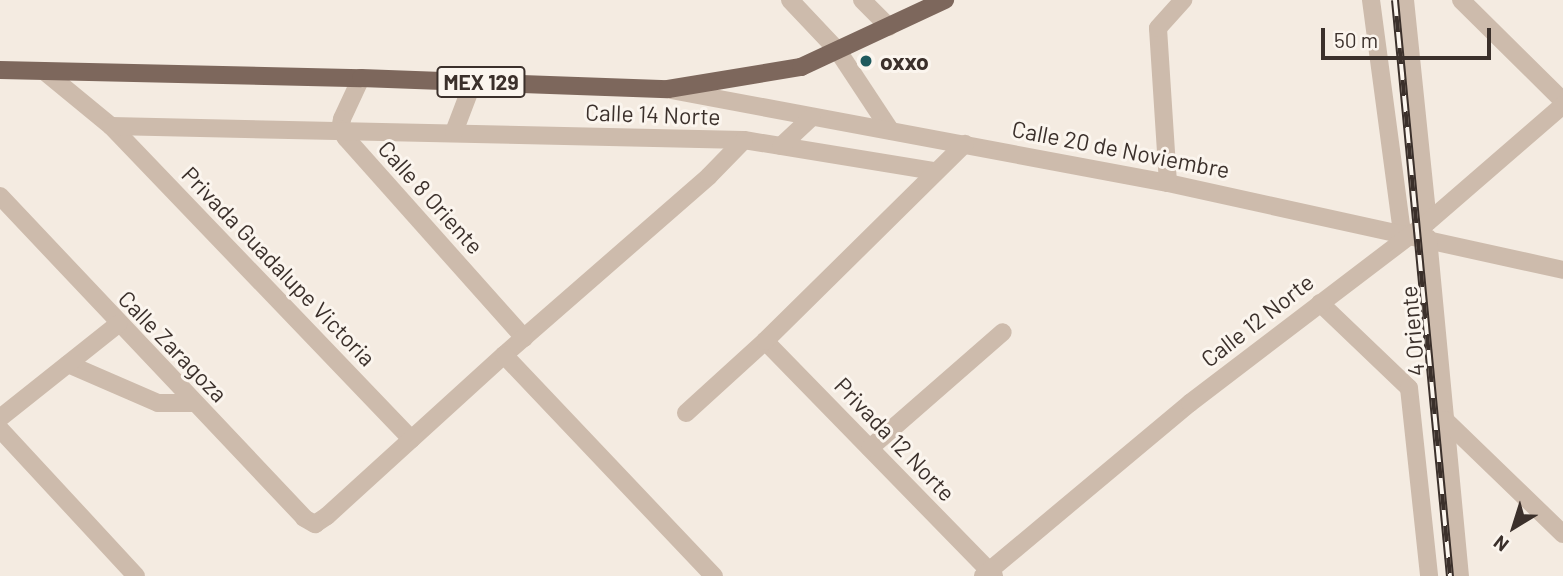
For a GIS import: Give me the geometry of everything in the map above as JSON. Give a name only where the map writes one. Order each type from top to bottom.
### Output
[{"type":"main road","name":"MEX 129","points":[[0,70],[361,78],[668,89],[801,67],[945,0]]},
{"type":"street","points":[[790,0],[838,51],[890,130]]},
{"type":"street","points":[[863,0],[890,27]]},
{"type":"street","points":[[1168,183],[1158,28],[1183,0]]},
{"type":"street","points":[[1371,0],[1418,231]]},
{"type":"street","points":[[1405,0],[1418,231]]},
{"type":"street","points":[[1461,0],[1563,103]]},
{"type":"street","name":"Privada Guadalupe Victoria","points":[[44,71],[111,126],[411,439]]},
{"type":"street","points":[[340,129],[361,78]]},
{"type":"street","points":[[454,132],[473,82]]},
{"type":"street","name":"Calle 20 de Noviembre","points":[[668,89],[1418,231],[1563,270]]},
{"type":"street","name":"Calle 12 Norte","points":[[988,574],[1190,403],[1418,231],[1563,103]]},
{"type":"street","points":[[781,146],[813,117]]},
{"type":"street","name":"Calle 14 Norte","points":[[111,126],[744,140]]},
{"type":"street","name":"Calle 8 Oriente","points":[[340,129],[524,338]]},
{"type":"street","points":[[744,140],[934,171]]},
{"type":"street","name":"Calle 14 Norte","points":[[315,524],[709,176],[744,140]]},
{"type":"street","points":[[685,413],[765,341],[934,171],[965,144]]},
{"type":"street","name":"Calle Zaragoza","points":[[0,196],[193,403],[304,518],[315,524]]},
{"type":"street","name":"4 Oriente","points":[[1418,231],[1445,420],[1460,576]]},
{"type":"street","points":[[1320,303],[1409,388],[1429,576]]},
{"type":"street","points":[[0,418],[118,324]]},
{"type":"street","points":[[870,448],[1003,332]]},
{"type":"street","name":"Privada 12 Norte","points":[[765,341],[988,574]]},
{"type":"street","points":[[504,355],[714,576]]},
{"type":"street","points":[[68,364],[158,403],[193,403]]},
{"type":"street","points":[[1445,420],[1563,534]]},
{"type":"street","points":[[0,429],[136,576]]},
{"type":"railway","points":[[1395,0],[1450,576]]},
{"type":"place","name":"oxxo","points":[[866,61]]}]
